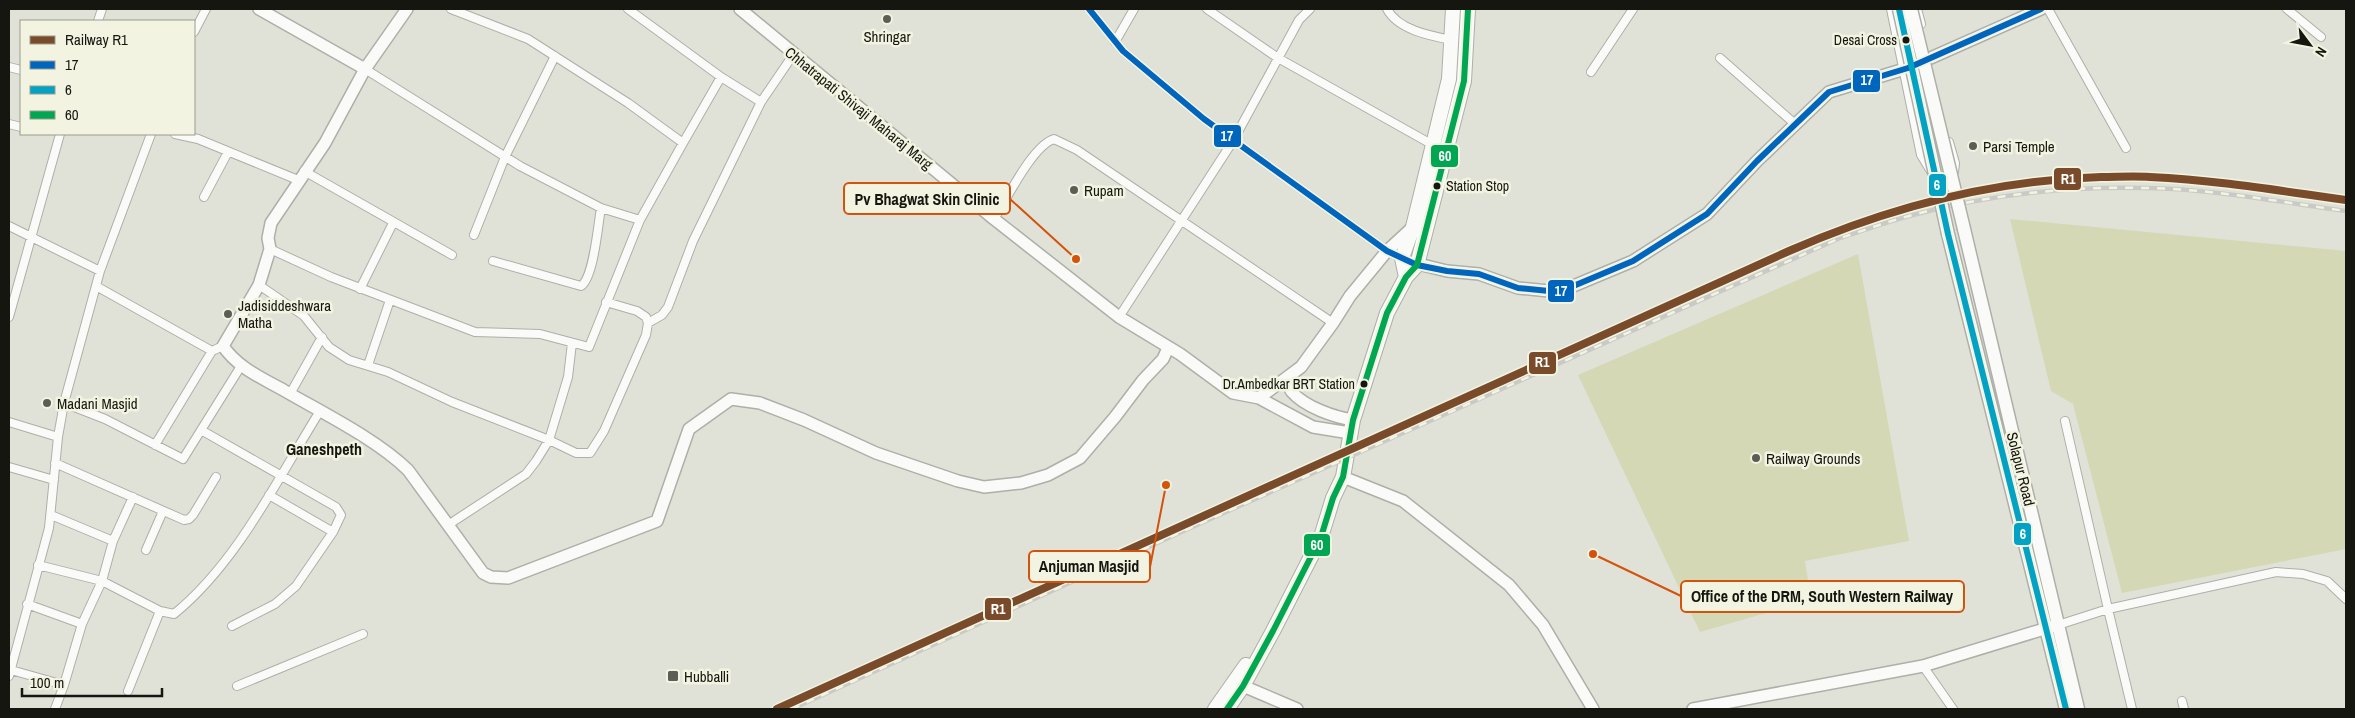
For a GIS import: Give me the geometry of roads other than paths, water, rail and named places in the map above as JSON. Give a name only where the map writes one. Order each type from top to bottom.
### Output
[{"type":"highway","points":[[1406,277],[1402,258],[1413,226],[1449,79],[1453,9]]},
{"type":"highway","points":[[1227,709],[1243,686],[1321,537],[1333,498],[1343,477],[1352,427],[1387,313],[1406,277],[1417,265],[1464,82],[1468,9]]},
{"type":"highway","points":[[1215,709],[1273,631]]},
{"type":"main road","name":"Solapur Road","points":[[1899,9],[1948,234],[1990,410],[2052,626],[2078,709]]},
{"type":"main road","name":"Solapur Road","points":[[1911,9],[1964,229],[2052,626],[2066,709]]},
{"type":"street","points":[[195,30],[206,9]]},
{"type":"street","points":[[259,9],[365,69],[505,157],[601,208],[640,220]]},
{"type":"street","points":[[155,445],[212,352],[223,346],[230,337],[259,285],[270,249],[268,238],[270,223],[325,143],[365,69],[407,9]]},
{"type":"street","points":[[451,9],[528,39],[628,103],[683,144]]},
{"type":"street","points":[[628,9],[721,77],[761,102]]},
{"type":"street","name":"Chhatrapati Shivaji Maharaj Marg","points":[[740,9],[994,219],[1119,317],[1145,335],[1180,354],[1233,394],[1259,398],[1313,427],[1352,427]]},
{"type":"street","points":[[1089,9],[1123,51],[1233,141],[1387,251],[1417,265],[1447,272],[1479,274],[1518,288],[1559,292],[1633,261],[1707,214],[1757,161],[1829,92],[1904,69],[2041,9]]},
{"type":"street","points":[[1115,42],[1134,9]]},
{"type":"street","points":[[1207,9],[1278,58],[1433,145]]},
{"type":"street","points":[[1119,317],[1233,141],[1299,20],[1310,9]]},
{"type":"street","points":[[1380,9],[1388,11],[1404,26],[1452,40]]},
{"type":"street","points":[[1591,72],[1633,9]]},
{"type":"street","points":[[1891,9],[1921,155],[1936,179]]},
{"type":"street","points":[[1918,9],[1924,61],[1955,163],[1952,179]]},
{"type":"street","points":[[2048,9],[2126,148]]},
{"type":"street","points":[[2287,9],[2321,37]]},
{"type":"street","points":[[648,324],[662,314],[672,300],[693,241],[761,102],[793,54]]},
{"type":"street","points":[[474,236],[505,157],[555,56]]},
{"type":"street","points":[[1720,58],[1795,124]]},
{"type":"street","points":[[270,249],[360,288],[475,332],[540,334],[588,347],[640,220],[721,77]]},
{"type":"street","points":[[9,317],[57,135]]},
{"type":"street","points":[[64,684],[10,673],[51,515],[58,437],[64,403],[100,271],[150,135]]},
{"type":"street","points":[[179,135],[301,176],[452,255]]},
{"type":"street","points":[[994,219],[1035,154],[1046,141],[1054,139],[1077,150],[1333,323]]},
{"type":"street","points":[[204,197],[228,152]]},
{"type":"street","points":[[493,261],[581,286],[585,283],[590,273],[601,208]]},
{"type":"street","points":[[360,288],[393,223]]},
{"type":"street","points":[[9,226],[100,271]]},
{"type":"street","points":[[1259,398],[1301,367],[1350,296],[1387,251],[1413,226]]},
{"type":"street","points":[[259,285],[304,316],[329,347],[349,360],[388,372],[514,428],[549,440],[576,453],[590,453],[612,414],[646,335],[648,324],[646,317],[637,311],[606,302]]},
{"type":"street","points":[[96,286],[212,352]]},
{"type":"street","points":[[368,365],[390,300]]},
{"type":"street","points":[[290,394],[322,337]]},
{"type":"street","points":[[448,525],[526,474],[549,440],[568,377],[572,343]]},
{"type":"street","points":[[223,346],[241,366],[320,411],[397,459],[408,470],[483,573],[492,577],[508,578],[656,521],[689,429],[731,399],[760,403],[804,420],[876,453],[984,488],[1021,483],[1048,475],[1080,458],[1163,359],[1168,348]]},
{"type":"street","points":[[64,403],[105,419],[183,459],[241,366]]},
{"type":"street","points":[[1289,376],[1288,385],[1291,391],[1311,405],[1352,427]]},
{"type":"street","points":[[38,565],[102,581],[160,611],[174,614],[188,603],[225,560],[282,477],[294,453],[320,411]]},
{"type":"street","points":[[9,422],[58,437]]},
{"type":"street","points":[[2065,422],[2132,709]]},
{"type":"street","points":[[201,430],[339,510],[341,515],[333,532],[296,586],[275,604],[232,626]]},
{"type":"street","points":[[55,464],[178,518],[188,519],[216,477]]},
{"type":"street","points":[[9,467],[54,480]]},
{"type":"street","points":[[1343,477],[1403,501],[1509,585],[1543,625],[1593,709]]},
{"type":"street","points":[[269,495],[333,532]]},
{"type":"street","points":[[54,709],[64,684],[82,624],[102,581],[113,541],[133,497]]},
{"type":"street","points":[[146,550],[163,511]]},
{"type":"street","points":[[51,515],[113,541]]},
{"type":"street","points":[[1693,709],[1922,666],[2108,609],[2276,572],[2303,574],[2327,581],[2346,599]]},
{"type":"street","points":[[27,604],[82,624]]},
{"type":"street","points":[[128,691],[160,611]]},
{"type":"street","points":[[237,686],[363,634]]},
{"type":"street","points":[[1922,666],[1953,709]]},
{"type":"street","points":[[1243,686],[1297,709]]},
{"type":"railway","points":[[792,709],[1199,524],[1840,238],[1892,221],[1967,202],[1997,197],[2056,190],[2116,188],[2196,191],[2246,196],[2346,211]]},
{"type":"rail line","name":"R1","points":[[777,709],[1789,251],[1865,221],[1903,209],[1981,190],[2060,179],[2101,177],[2175,178],[2346,200]]},
{"type":"place","name":"Shringar","points":[[887,19]]},
{"type":"place","name":"Desai Cross","points":[[1906,40]]},
{"type":"place","name":"Parsi Temple","points":[[1973,146]]},
{"type":"place","name":"Station Stop","points":[[1437,186]]},
{"type":"place","name":"Rupam","points":[[1074,190]]},
{"type":"place","name":"Pv Bhagwat Skin Clinic","points":[[1076,259]]},
{"type":"place","name":"Jadisiddeshwara Matha","points":[[228,314]]},
{"type":"place","name":"Dr.Ambedkar BRT Station","points":[[1364,384]]},
{"type":"place","name":"Madani Masjid","points":[[47,403]]},
{"type":"place","name":"Railway Grounds","points":[[1756,458]]},
{"type":"place","name":"Anjuman Masjid","points":[[1166,485]]},
{"type":"place","name":"Office of the DRM, South Western Railway","points":[[1593,554]]},
{"type":"place","name":"Hubballi","points":[[673,676]]},
{"type":"district","name":"Ganeshpeth","points":[[324,449]]}]
